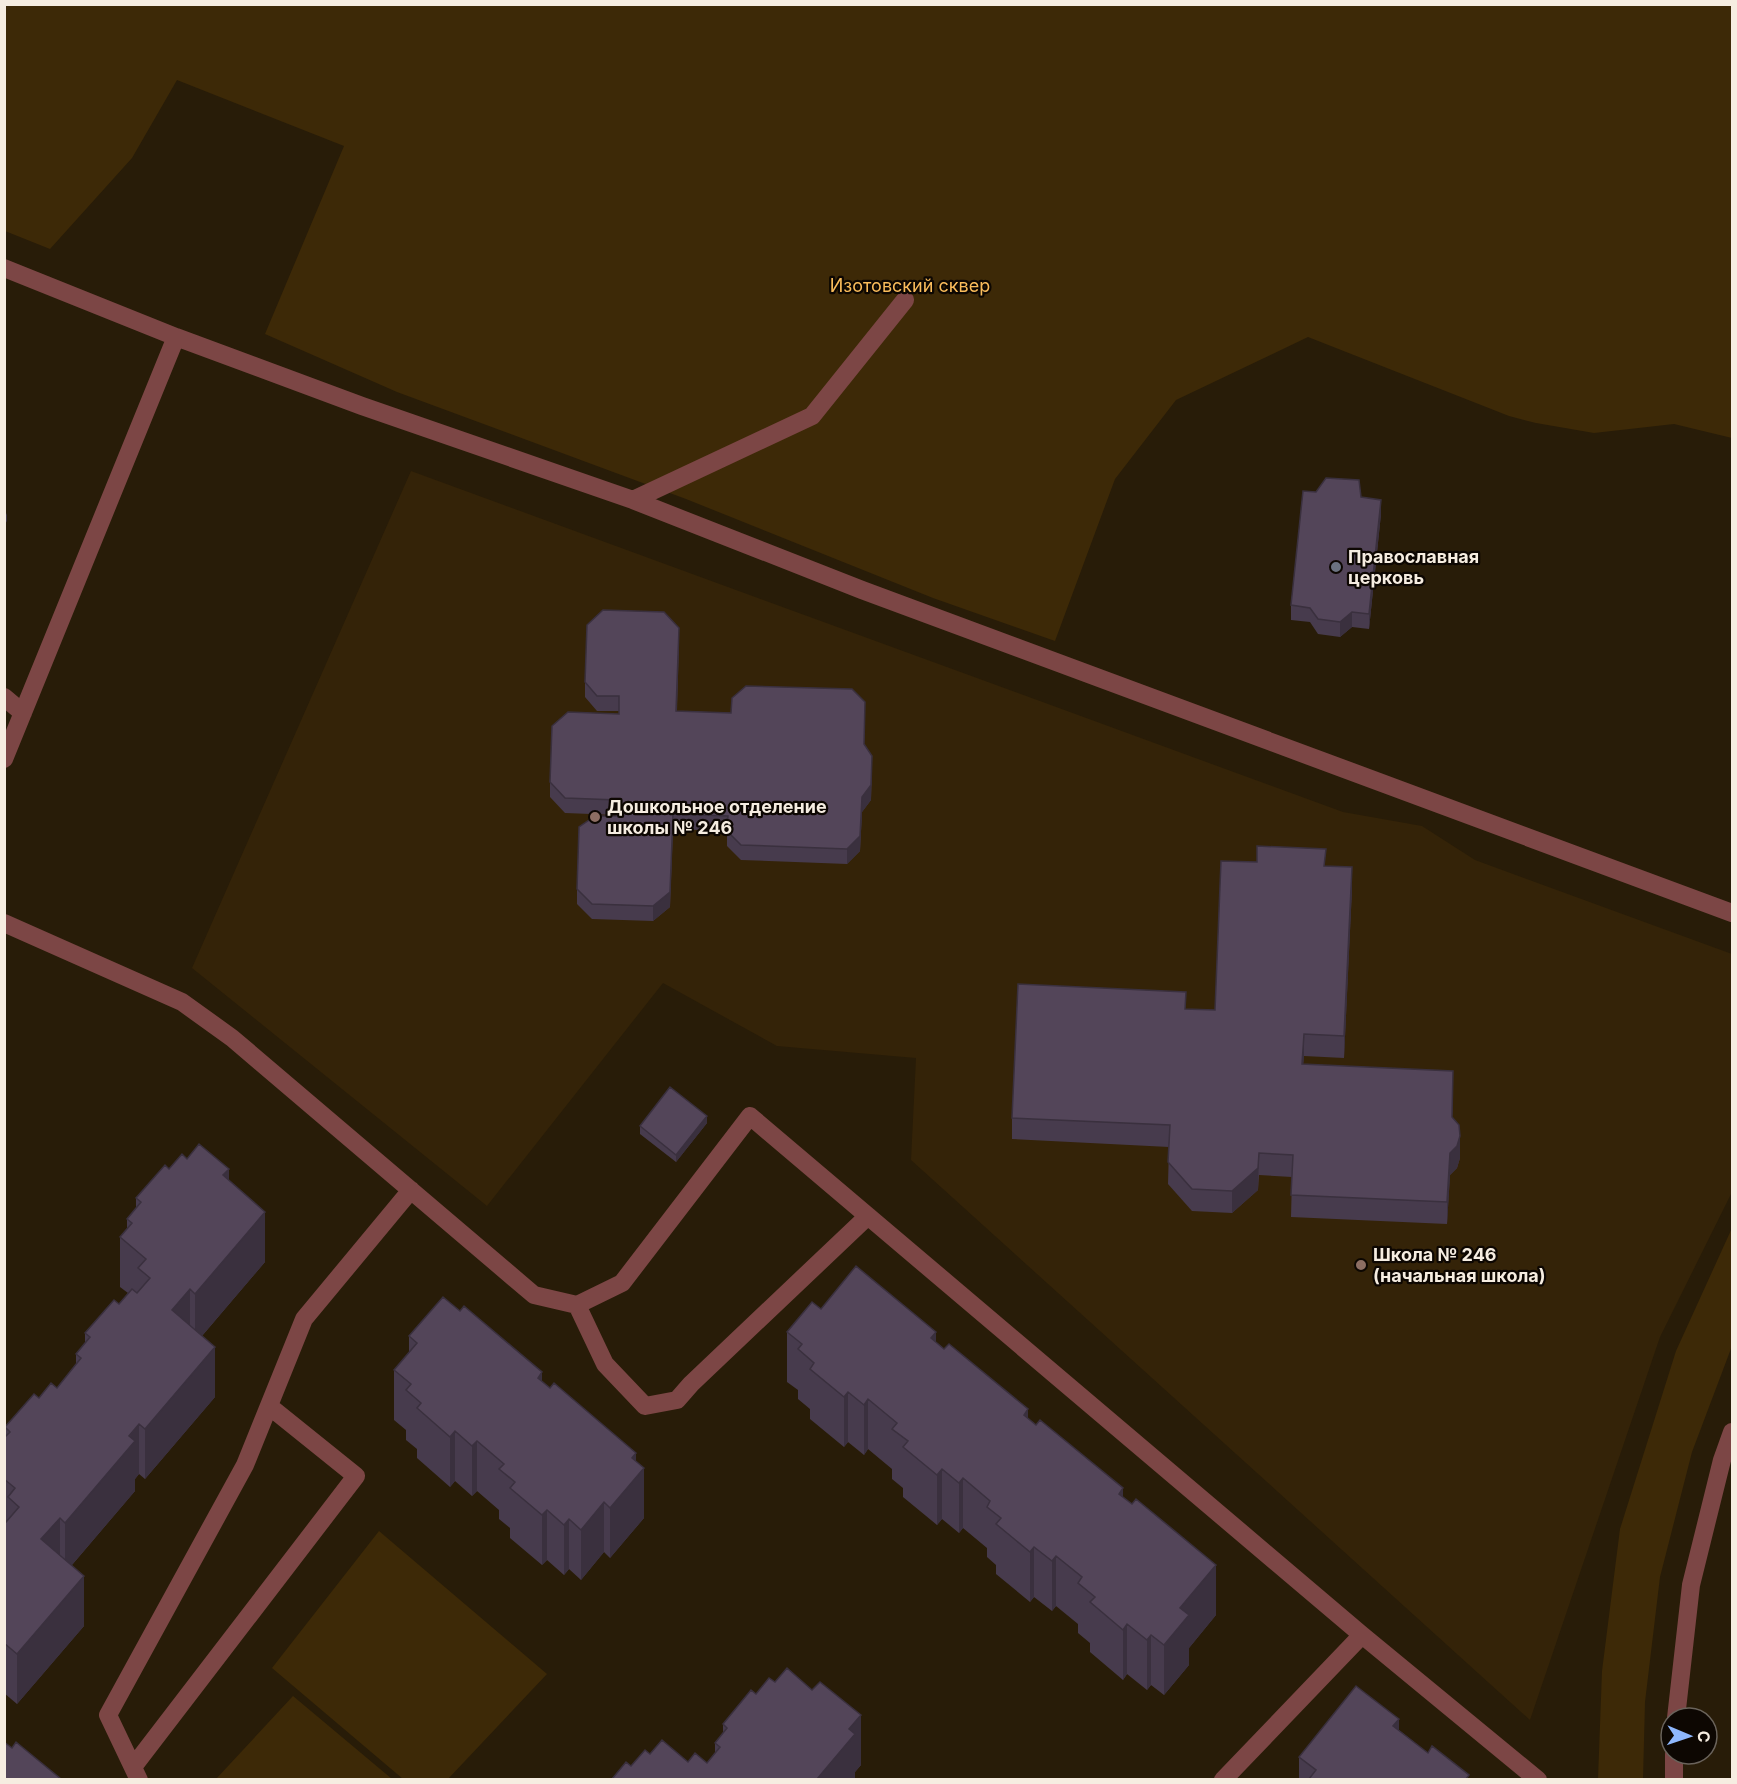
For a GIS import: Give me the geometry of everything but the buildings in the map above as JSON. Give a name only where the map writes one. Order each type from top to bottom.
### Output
[{"type":"street","points":[[4,268],[176,337],[362,406],[633,500],[862,590],[1732,913]]},
{"type":"street","points":[[633,500],[812,416],[905,300]]},
{"type":"street","points":[[4,759],[176,337]]},
{"type":"street","points":[[4,698],[23,713]]},
{"type":"street","points":[[4,923],[182,1002],[232,1038],[534,1296],[577,1305],[621,1283],[750,1116],[1362,1635],[1538,1779]]},
{"type":"street","points":[[269,1406],[356,1476],[136,1773],[108,1715],[245,1466],[269,1406],[304,1319],[411,1190]]},
{"type":"street","points":[[577,1305],[605,1364],[645,1406],[677,1400],[691,1384],[868,1216]]},
{"type":"street","points":[[1677,1706],[1691,1585],[1722,1460],[1732,1432]]},
{"type":"street","points":[[1223,1779],[1362,1635]]},
{"type":"shaded area","name":"Школа № 246 (начальная школа)","points":[[411,471],[1343,812],[1422,826],[1475,860],[1732,954],[1732,1192],[1660,1337],[1530,1720],[911,1160],[916,1058],[777,1046],[663,983],[487,1206],[192,968]]},
{"type":"green space","name":"Изотовский сквер","points":[[4,5],[1732,5],[1732,438],[1674,424],[1594,433],[1536,423],[1509,416],[1308,337],[1176,400],[1115,479],[1055,641],[933,598],[686,499],[397,392],[265,334],[344,146],[177,80],[132,158],[50,249],[5,231]]},
{"type":"green space","points":[[1732,1228],[1732,1346],[1692,1452],[1660,1577],[1645,1702],[1643,1779],[1598,1779],[1602,1671],[1620,1529],[1676,1351]]},
{"type":"green space","points":[[379,1531],[547,1674],[448,1779],[403,1779],[272,1668]]},
{"type":"green space","points":[[293,1696],[392,1779],[216,1779]]},
{"type":"place","name":"Православная церковь","points":[[1336,567]]},
{"type":"place","name":"Дошкольное отделение школы № 246","points":[[595,817]]},
{"type":"place","name":"Школа № 246 (начальная школа)","points":[[1361,1265]]}]
